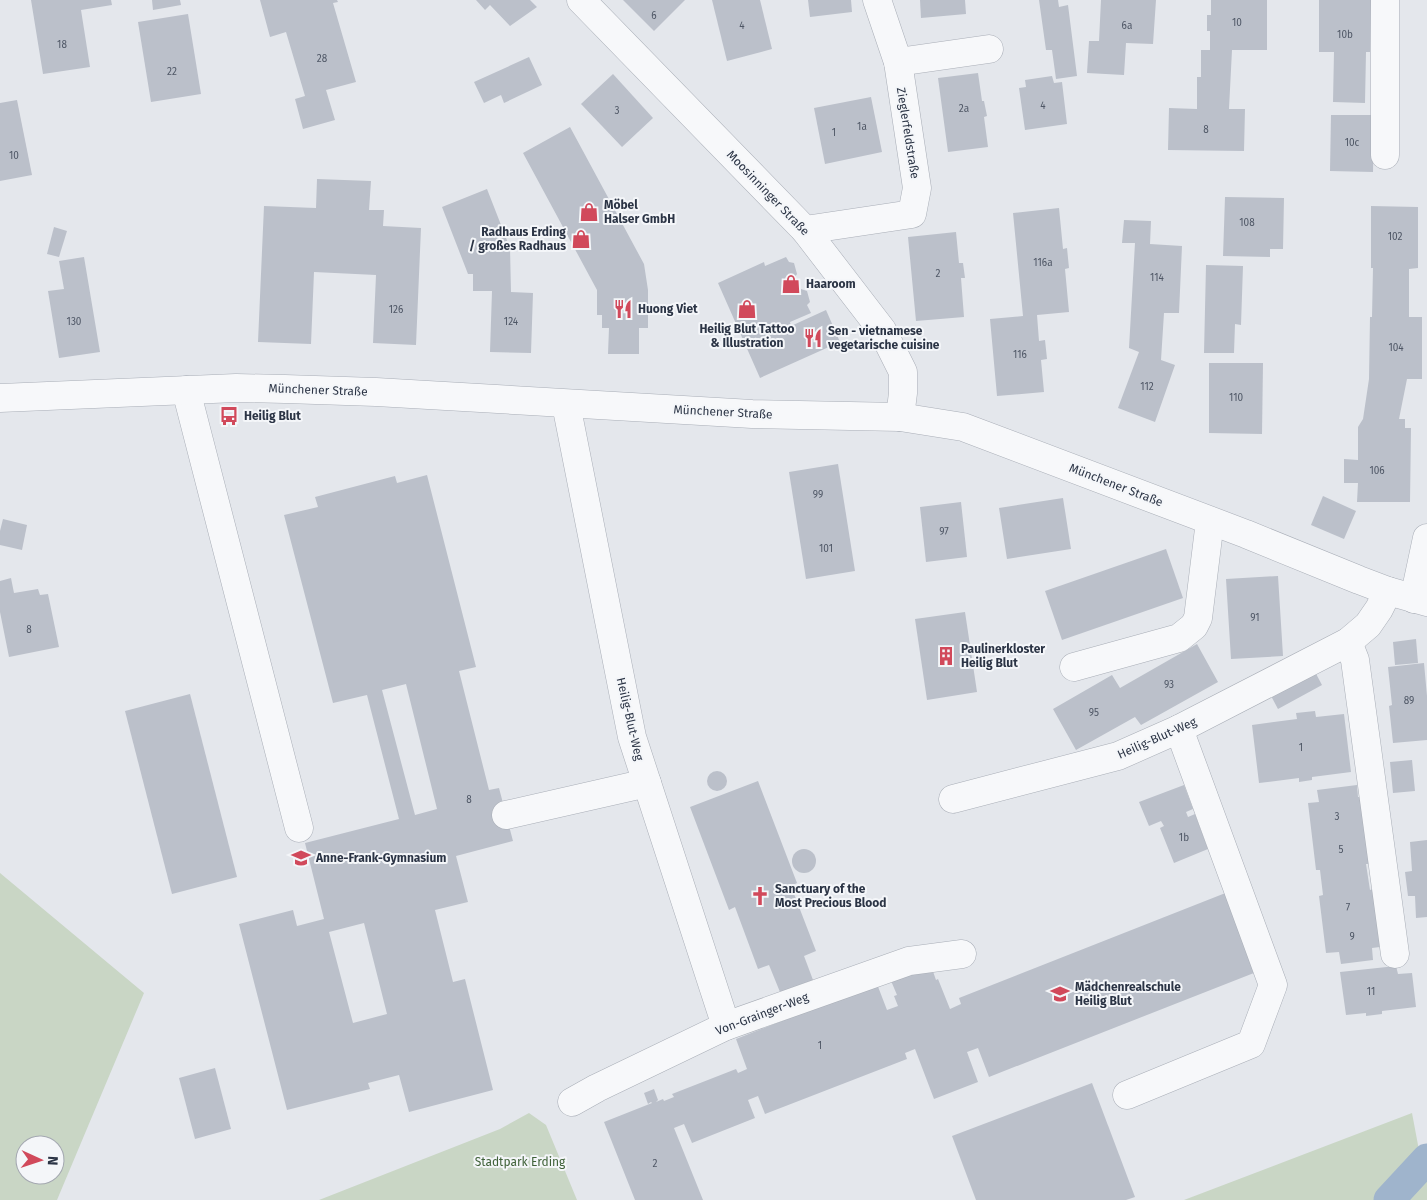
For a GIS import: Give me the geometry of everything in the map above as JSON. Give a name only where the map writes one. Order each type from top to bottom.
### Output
[{"type":"street","name":"Moosinninger Straße","points":[[581,0],[805,230],[882,330],[903,372],[900,416]]},
{"type":"street","name":"Zieglerfeldstraße","points":[[805,230],[912,214],[917,188],[898,62],[877,0]]},
{"type":"street","points":[[1385,0],[1385,155]]},
{"type":"street","points":[[898,62],[989,48]]},
{"type":"street","name":"Münchener Straße","points":[[0,398],[236,388],[376,392],[752,414],[900,416],[963,427],[1388,591],[1420,600],[1427,538]]},
{"type":"street","points":[[186,390],[299,828]]},
{"type":"street","name":"Heilig-Blut-Weg","points":[[566,404],[632,737],[726,1026]]},
{"type":"street","points":[[1074,667],[1179,638],[1194,626],[1198,618],[1210,521]]},
{"type":"street","name":"Heilig-Blut-Weg","points":[[953,799],[1118,756],[1179,729],[1348,642],[1368,625],[1388,591]]},
{"type":"street","points":[[1348,642],[1355,660],[1395,954]]},
{"type":"street","points":[[1127,1095],[1251,1044],[1273,985],[1179,729]]},
{"type":"street","points":[[506,814],[647,783]]},
{"type":"street","name":"Von-Grainger-Weg","points":[[572,1102],[726,1026],[909,961],[962,954]]},
{"type":"green space","points":[[0,873],[144,993],[65,1181],[65,1135],[15,1135],[15,1185],[63,1185],[57,1200],[0,1200]]},
{"type":"green space","name":"Stadtpark Erding","points":[[529,1113],[546,1125],[577,1200],[319,1200],[500,1129]]},
{"type":"green space","points":[[1412,1113],[1421,1161],[1427,1151],[1427,1200],[1184,1200]]},
{"type":"building","points":[[31,0],[111,0],[112,5],[81,10],[90,67],[43,74]]},
{"type":"building","points":[[152,0],[180,0],[181,5],[153,10]]},
{"type":"building","points":[[260,0],[337,0],[338,2],[333,3],[356,82],[326,90],[335,120],[303,129],[295,99],[305,96],[286,32],[270,37]]},
{"type":"building","points":[[476,0],[530,0],[537,7],[510,26],[490,5],[485,10]]},
{"type":"building","points":[[623,0],[685,0],[654,31]]},
{"type":"building","points":[[712,0],[760,0],[772,49],[727,61]]},
{"type":"building","points":[[808,0],[851,0],[852,12],[810,17]]},
{"type":"building","points":[[920,0],[965,0],[966,14],[921,18]]},
{"type":"building","points":[[1039,0],[1058,0],[1059,7],[1068,5],[1077,76],[1056,79],[1052,50],[1046,50]]},
{"type":"building","points":[[1101,0],[1156,0],[1153,44],[1126,43],[1124,75],[1087,73],[1089,41],[1099,41]]},
{"type":"building","points":[[1211,0],[1267,0],[1267,50],[1232,50],[1229,109],[1245,109],[1244,151],[1168,150],[1169,108],[1197,109],[1197,77],[1201,77],[1201,50],[1210,50],[1210,31],[1207,31],[1207,15],[1211,15]]},
{"type":"building","points":[[1319,0],[1371,0],[1370,52],[1366,52],[1365,103],[1333,102],[1334,52],[1319,52]]},
{"type":"building","points":[[188,14],[201,94],[151,102],[138,22]]},
{"type":"building","points":[[529,57],[542,85],[504,103],[501,95],[484,103],[474,82]]},
{"type":"building","points":[[978,73],[982,101],[984,101],[987,116],[984,117],[988,147],[948,152],[938,78]]},
{"type":"building","points":[[613,74],[653,118],[622,147],[581,104]]},
{"type":"building","points":[[1052,76],[1054,83],[1062,82],[1067,124],[1025,130],[1019,88],[1026,87],[1025,80]]},
{"type":"building","points":[[871,97],[882,152],[825,164],[814,108]]},
{"type":"building","points":[[17,100],[32,175],[0,181],[0,103]]},
{"type":"building","points":[[1331,115],[1374,115],[1373,172],[1330,171]]},
{"type":"building","points":[[570,127],[644,264],[648,290],[648,328],[639,328],[639,354],[608,354],[609,328],[602,328],[602,315],[597,315],[597,290],[523,153]]},
{"type":"building","points":[[317,179],[371,181],[369,210],[384,210],[383,226],[421,228],[416,345],[373,343],[376,275],[314,272],[311,344],[258,342],[264,206],[316,208]]},
{"type":"building","points":[[487,189],[510,248],[511,292],[533,293],[531,353],[490,352],[492,291],[473,291],[473,274],[468,274],[442,207]]},
{"type":"building","points":[[1225,197],[1284,198],[1283,249],[1270,249],[1270,257],[1223,256]]},
{"type":"building","points":[[1371,206],[1418,207],[1418,268],[1409,269],[1409,317],[1422,317],[1422,379],[1407,379],[1399,419],[1405,419],[1405,428],[1411,428],[1410,502],[1357,502],[1358,483],[1344,483],[1344,459],[1358,460],[1358,427],[1363,419],[1369,379],[1373,268],[1371,268]]},
{"type":"building","points":[[1059,208],[1063,249],[1067,248],[1069,268],[1065,269],[1069,312],[1037,315],[1039,341],[1045,340],[1047,359],[1041,360],[1044,392],[997,396],[990,319],[1023,316],[1013,213]]},
{"type":"building","points":[[1124,220],[1151,221],[1150,244],[1182,246],[1179,313],[1164,313],[1161,360],[1175,365],[1155,422],[1118,408],[1139,352],[1129,348],[1135,243],[1122,243]]},
{"type":"building","points":[[54,227],[67,231],[59,257],[47,254]]},
{"type":"building","points":[[956,232],[959,263],[963,263],[965,278],[961,278],[964,317],[916,321],[908,237]]},
{"type":"building","points":[[84,257],[100,352],[59,358],[48,291],[64,289],[59,261]]},
{"type":"building","points":[[786,257],[789,262],[794,263],[797,274],[795,277],[801,289],[807,291],[810,302],[807,305],[811,313],[790,322],[791,326],[826,310],[840,342],[760,378],[718,283],[764,262],[765,266]]},
{"type":"building","points":[[1206,265],[1243,266],[1241,325],[1235,324],[1234,353],[1204,353]]},
{"type":"building","points":[[1209,363],[1263,363],[1262,434],[1209,433]]},
{"type":"building","points":[[838,464],[855,571],[806,579],[789,472]]},
{"type":"building","name":"Anne-Frank-Gymnasium","points":[[427,475],[476,667],[459,671],[489,790],[499,788],[513,841],[456,856],[468,902],[435,910],[453,982],[465,979],[493,1090],[409,1112],[399,1075],[368,1083],[370,1089],[287,1110],[239,924],[293,910],[297,926],[324,919],[305,843],[399,819],[367,695],[333,703],[284,515],[318,507],[315,497],[395,476],[397,483]],"holes":[[[406,684],[437,809],[415,815],[382,690]],[[364,923],[387,1014],[353,1023],[329,932]]]},
{"type":"building","points":[[1323,496],[1356,511],[1344,539],[1311,525]]},
{"type":"building","points":[[1063,498],[1071,549],[1007,559],[999,508]]},
{"type":"building","points":[[961,502],[967,557],[926,562],[920,507]]},
{"type":"building","points":[[3,519],[27,525],[22,550],[0,545],[0,531]]},
{"type":"building","points":[[1166,549],[1183,598],[1062,640],[1045,591]]},
{"type":"building","points":[[1278,576],[1283,656],[1231,659],[1226,579]]},
{"type":"building","points":[[11,578],[14,593],[38,589],[40,595],[48,594],[59,647],[9,657],[0,612],[0,581]]},
{"type":"building","name":"Paulinerkloster Heilig Blut","points":[[965,612],[977,692],[927,700],[915,619]]},
{"type":"building","points":[[1416,639],[1418,663],[1395,665],[1393,642]]},
{"type":"building","points":[[1197,644],[1218,682],[1141,725],[1135,717],[1076,750],[1053,709],[1112,675],[1120,688]]},
{"type":"building","points":[[1424,663],[1427,696],[1427,740],[1393,743],[1389,706],[1392,705],[1388,667]]},
{"type":"building","points":[[1314,670],[1322,685],[1278,709],[1270,694]]},
{"type":"building","points":[[190,694],[237,877],[172,894],[125,711]]},
{"type":"building","points":[[1315,711],[1316,717],[1344,714],[1351,772],[1312,777],[1312,780],[1299,782],[1299,778],[1259,783],[1252,725],[1297,719],[1296,713]]},
{"type":"building","points":[[1412,760],[1415,791],[1393,793],[1390,762]]},
{"type":"building","points":[[717,771],[724,774],[727,781],[724,788],[717,791],[710,788],[707,781],[710,774]]},
{"type":"building","name":"Sanctuary of the Most Precious Blood","points":[[758,781],[797,883],[791,886],[816,951],[804,956],[813,980],[780,992],[769,965],[758,969],[735,907],[729,910],[690,807]]},
{"type":"building","points":[[1184,785],[1193,809],[1186,812],[1188,817],[1195,814],[1208,849],[1174,863],[1160,828],[1164,826],[1161,821],[1149,826],[1139,802]]},
{"type":"building","points":[[1357,785],[1358,797],[1362,797],[1370,864],[1366,864],[1370,890],[1373,889],[1380,947],[1372,948],[1373,960],[1341,964],[1339,952],[1326,953],[1319,896],[1323,895],[1320,870],[1316,870],[1308,803],[1319,802],[1317,790]]},
{"type":"building","points":[[1427,840],[1427,917],[1416,918],[1415,896],[1408,896],[1405,872],[1412,871],[1410,842]]},
{"type":"building","points":[[804,849],[812,853],[816,861],[812,869],[804,873],[796,869],[792,861],[796,853]]},
{"type":"building","points":[[1228,892],[1259,971],[989,1077],[978,1048],[967,1052],[978,1082],[934,1099],[915,1049],[905,1053],[907,1059],[765,1114],[758,1096],[748,1100],[755,1118],[692,1143],[684,1124],[674,1128],[703,1200],[635,1200],[604,1122],[652,1103],[648,1104],[644,1093],[654,1089],[658,1100],[656,1102],[663,1099],[664,1101],[674,1097],[672,1094],[736,1069],[738,1073],[747,1069],[736,1039],[877,984],[887,1010],[898,1006],[894,996],[897,995],[889,976],[929,960],[950,1009],[961,1004],[959,998]]},
{"type":"building","points":[[1396,966],[1398,974],[1412,973],[1416,1007],[1382,1011],[1382,1014],[1366,1016],[1366,1013],[1346,1015],[1340,972]]},
{"type":"building","points":[[215,1068],[231,1129],[195,1139],[179,1078]]},
{"type":"building","points":[[1092,1083],[1135,1197],[1126,1200],[976,1200],[952,1136]]},
{"type":"waterway","points":[[1389,1200],[1427,1159]]},
{"type":"place","name":"Möbel Halser GmbH","points":[[589,212]]},
{"type":"place","name":"Radhaus Erding / großes Radhaus","points":[[581,239]]},
{"type":"place","name":"Haaroom","points":[[791,284]]},
{"type":"place","name":"Huong Viet","points":[[623,309]]},
{"type":"place","name":"Heilig Blut Tattoo & Illustration","points":[[747,309]]},
{"type":"place","name":"Sen - vietnamese vegetarische cuisine","points":[[813,338]]},
{"type":"place","name":"Heilig Blut","points":[[229,416]]},
{"type":"place","name":"Paulinerkloster Heilig Blut","points":[[946,656]]},
{"type":"place","name":"Anne-Frank-Gymnasium","points":[[301,858]]},
{"type":"place","name":"Sanctuary of the Most Precious Blood","points":[[760,896]]},
{"type":"place","name":"Mädchenrealschule Heilig Blut","points":[[1060,994]]}]
